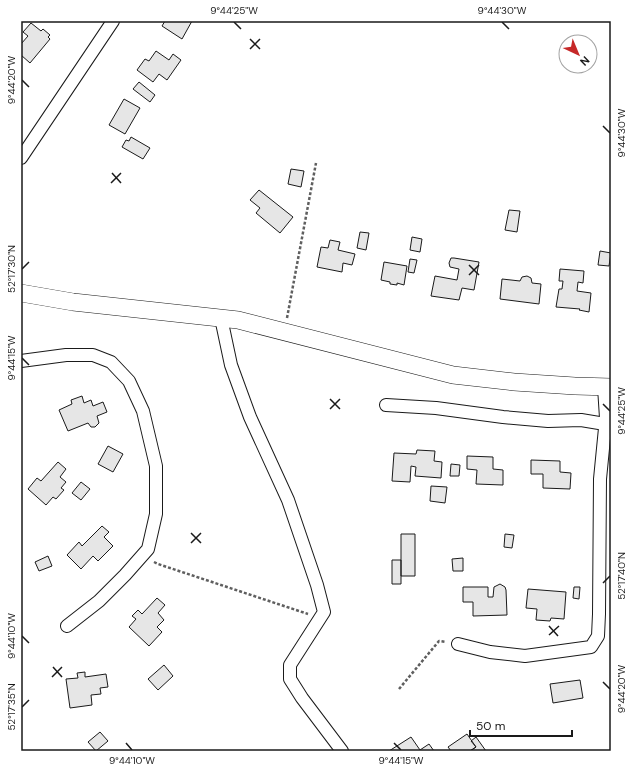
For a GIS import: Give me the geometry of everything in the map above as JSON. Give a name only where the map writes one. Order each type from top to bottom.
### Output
[{"type":"main road","points":[[21,293],[73,302],[238,320],[454,375],[514,382],[608,387]]},
{"type":"street","points":[[21,158],[113,21]]},
{"type":"street","points":[[221,318],[234,372],[250,417],[288,500],[317,585],[324,612],[290,665],[290,679],[302,698],[342,751]]},
{"type":"street","points":[[21,361],[66,355],[93,355],[111,362],[130,381],[143,411],[156,466],[156,514],[148,549],[125,575],[98,601],[67,626]]},
{"type":"street","points":[[458,644],[490,652],[525,656],[591,647],[598,636],[600,614],[600,479],[608,387]]},
{"type":"street","points":[[386,404],[436,408],[548,421],[581,420],[605,424]]},
{"type":"path","points":[[285,332],[316,163]]},
{"type":"path","points":[[142,555],[158,564],[320,618]]},
{"type":"path","points":[[399,689],[439,641],[458,644]]},
{"type":"building","points":[[165,21],[192,21],[182,39],[162,26]]},
{"type":"building","points":[[31,23],[41,31],[43,29],[50,35],[48,37],[50,39],[30,63],[21,55],[21,44],[28,36],[23,32]]},
{"type":"building","points":[[156,51],[169,60],[173,54],[181,60],[167,80],[159,74],[153,82],[137,70],[145,59],[149,61]]},
{"type":"building","points":[[139,82],[155,95],[150,102],[133,89]]},
{"type":"building","points":[[124,99],[140,108],[125,134],[109,125]]},
{"type":"building","points":[[131,137],[150,148],[143,159],[122,147],[126,140],[129,141]]},
{"type":"building","points":[[291,169],[304,171],[301,187],[288,184]]},
{"type":"building","points":[[259,190],[293,217],[280,233],[256,213],[260,208],[250,200]]},
{"type":"building","points":[[509,210],[520,211],[517,232],[505,230]]},
{"type":"building","points":[[360,232],[369,233],[366,250],[357,248]]},
{"type":"building","points":[[412,237],[422,239],[420,252],[410,250]]},
{"type":"building","points":[[330,240],[340,242],[338,250],[355,254],[352,265],[343,263],[342,272],[317,267],[321,247],[328,248]]},
{"type":"building","points":[[600,251],[611,253],[609,266],[598,265]]},
{"type":"building","points":[[451,258],[479,262],[474,290],[462,288],[459,300],[431,296],[435,276],[457,280],[459,269],[450,267],[449,263]]},
{"type":"building","points":[[410,259],[417,260],[414,273],[408,272]]},
{"type":"building","points":[[384,262],[407,266],[404,285],[397,283],[397,285],[390,284],[390,282],[381,280]]},
{"type":"building","points":[[560,269],[584,271],[583,283],[578,282],[577,291],[591,293],[589,312],[579,310],[580,309],[556,307],[559,289],[562,289],[563,281],[559,281]]},
{"type":"building","points":[[527,276],[531,278],[532,283],[541,284],[539,304],[500,299],[502,279],[520,281],[522,277]]},
{"type":"building","points":[[82,396],[84,403],[91,400],[93,406],[103,402],[107,412],[97,416],[99,423],[95,427],[91,427],[88,423],[68,431],[59,410],[72,404],[71,400]]},
{"type":"building","points":[[108,446],[123,454],[113,472],[98,464]]},
{"type":"building","points":[[417,450],[435,451],[434,461],[442,462],[441,478],[415,476],[416,467],[411,466],[410,482],[392,481],[394,453],[416,454]]},
{"type":"building","points":[[467,456],[493,457],[493,469],[503,470],[503,485],[476,484],[477,470],[467,469]]},
{"type":"building","points":[[531,460],[560,461],[560,472],[571,473],[570,489],[543,488],[543,474],[531,474]]},
{"type":"building","points":[[58,462],[66,469],[60,477],[66,482],[61,488],[64,490],[56,499],[53,497],[46,505],[28,489],[37,478],[41,481]]},
{"type":"building","points":[[451,464],[460,465],[459,476],[450,476]]},
{"type":"building","points":[[81,482],[90,489],[81,500],[72,493]]},
{"type":"building","points":[[431,486],[447,487],[445,503],[430,501]]},
{"type":"building","points":[[102,526],[109,532],[104,537],[113,546],[98,561],[93,556],[81,569],[67,555],[79,542],[82,546]]},
{"type":"building","points":[[401,534],[415,534],[415,576],[401,576]]},
{"type":"building","points":[[505,534],[514,535],[512,548],[504,547]]},
{"type":"building","points":[[48,556],[52,566],[39,571],[35,562]]},
{"type":"building","points":[[463,558],[463,571],[453,571],[452,559]]},
{"type":"building","points":[[392,560],[401,560],[401,584],[392,584]]},
{"type":"building","points":[[500,584],[505,587],[506,590],[507,615],[473,616],[473,602],[463,602],[463,587],[488,587],[488,597],[493,597],[494,587]]},
{"type":"building","points":[[574,587],[580,587],[579,599],[573,598]]},
{"type":"building","points":[[528,589],[566,592],[564,619],[551,618],[550,621],[536,620],[537,609],[526,608]]},
{"type":"building","points":[[157,598],[165,605],[158,613],[164,620],[157,627],[162,632],[149,646],[129,627],[136,619],[132,616],[138,610],[142,614]]},
{"type":"building","points":[[164,665],[173,676],[158,690],[148,679]]},
{"type":"building","points":[[85,672],[85,677],[106,674],[108,687],[100,688],[101,694],[91,695],[92,705],[70,708],[66,679],[78,678],[77,673]]},
{"type":"building","points":[[580,680],[583,698],[553,703],[550,684]]},
{"type":"building","points":[[100,732],[108,741],[96,751],[88,742]]},
{"type":"building","points":[[467,734],[476,747],[470,751],[451,751],[448,747]]},
{"type":"building","points":[[411,737],[420,750],[429,744],[434,751],[389,751]]},
{"type":"building","points":[[476,737],[486,751],[470,751],[476,747],[471,741]]}]
